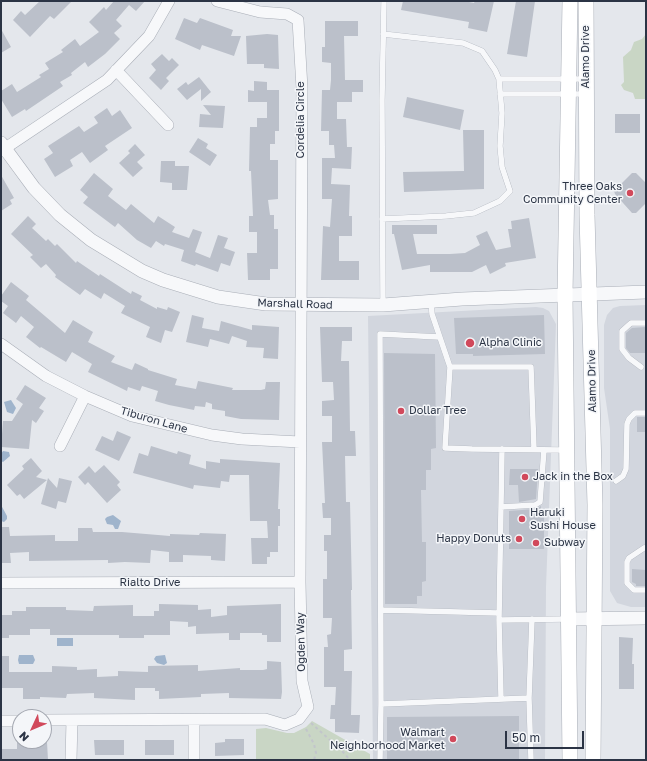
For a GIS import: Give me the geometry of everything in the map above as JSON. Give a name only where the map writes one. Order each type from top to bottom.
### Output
[{"type":"main road","name":"Alamo Drive","points":[[570,1],[565,295],[570,760]]},
{"type":"main road","name":"Alamo Drive","points":[[586,1],[590,294],[595,505],[593,760]]},
{"type":"street","points":[[2,148],[92,91],[116,70],[149,36],[169,1]]},
{"type":"street","name":"Cordelia Circle","points":[[217,1],[260,12],[287,14],[298,20],[302,88],[300,304]]},
{"type":"street","points":[[116,70],[168,125]]},
{"type":"street","name":"Marshall Road","points":[[2,148],[34,188],[60,215],[91,240],[136,268],[164,280],[218,297],[266,304],[382,305],[462,299],[646,292]]},
{"type":"street","name":"Ogden Way","points":[[52,720],[265,720],[285,725],[299,719],[308,706],[302,681],[300,582],[300,304]]},
{"type":"street","name":"Tiburon Lane","points":[[1,344],[46,376],[85,396],[132,416],[179,429],[242,439],[300,442]]},
{"type":"street","points":[[60,446],[85,396]]},
{"type":"street","name":"Rialto Drive","points":[[1,583],[300,582]]},
{"type":"street","points":[[569,619],[646,618]]},
{"type":"street","points":[[71,760],[72,720]]},
{"type":"street","points":[[194,720],[194,760]]},
{"type":"street","points":[[1,721],[12,721]]},
{"type":"lane","points":[[382,305],[384,1]]},
{"type":"lane","points":[[382,219],[474,213],[500,200],[510,191],[502,167],[499,79],[495,70],[482,51],[463,43],[383,34]]},
{"type":"lane","points":[[499,79],[568,86],[587,94]]},
{"type":"lane","points":[[500,94],[568,86],[587,79]]},
{"type":"lane","points":[[431,302],[432,314],[450,367],[445,448],[567,450]]},
{"type":"lane","points":[[641,367],[629,358],[622,349],[622,330],[631,323],[646,323]]},
{"type":"lane","points":[[380,760],[380,334],[439,337]]},
{"type":"lane","points":[[450,367],[532,367],[534,450]]},
{"type":"lane","points":[[616,481],[623,476],[626,469],[627,424],[629,419],[635,413],[646,413]]},
{"type":"lane","points":[[501,698],[499,616],[502,449]]},
{"type":"lane","points":[[501,507],[535,505],[540,502],[544,450]]},
{"type":"lane","points":[[644,548],[629,558],[627,562],[627,583],[634,590],[646,590]]},
{"type":"lane","points":[[381,610],[532,619],[569,619]]},
{"type":"lane","points":[[531,760],[529,698],[532,619]]},
{"type":"lane","points":[[381,704],[529,698]]},
{"type":"path","points":[[311,723],[344,752],[350,760]]},
{"type":"path","points":[[306,729],[314,744],[316,753],[314,760]]},
{"type":"shaded area","points":[[646,305],[646,607],[631,607],[617,603],[610,591],[610,429],[604,388],[604,325],[607,315],[613,308],[620,306]]},
{"type":"shaded area","points":[[536,307],[549,311],[556,324],[546,587],[545,760],[373,760],[368,316]]},
{"type":"green space","points":[[646,34],[646,99],[635,99],[633,93],[624,90],[621,85],[624,82],[623,57],[631,50],[634,42],[642,39]]},
{"type":"green space","points":[[312,721],[370,754],[370,760],[256,760],[256,729],[266,728],[287,733],[294,733],[306,727]]},
{"type":"water","points":[[11,400],[16,408],[13,414],[7,412],[4,402]]},
{"type":"water","points":[[3,451],[9,452],[10,456],[3,462],[1,461],[1,454]]},
{"type":"water","points":[[1,505],[7,516],[7,519],[4,522],[1,521]]},
{"type":"water","points":[[113,515],[121,521],[118,529],[115,529],[113,525],[107,524],[105,519]]},
{"type":"water","points":[[57,638],[73,638],[73,646],[57,646]]},
{"type":"water","points":[[19,655],[33,655],[35,660],[33,664],[19,664]]},
{"type":"water","points":[[165,655],[167,663],[164,665],[157,663],[154,659],[156,656]]},
{"type":"building","points":[[40,1],[72,1],[54,19],[50,16],[30,37],[13,20],[21,11],[25,15]]},
{"type":"building","points":[[114,1],[145,1],[136,11],[129,5],[116,20],[122,26],[114,33],[120,39],[105,54],[88,67],[85,62],[71,73],[72,75],[60,82],[63,86],[26,111],[25,109],[12,117],[1,99],[1,91],[12,84],[17,92],[41,77],[39,75],[49,69],[45,63],[63,52],[61,50],[75,39],[80,46],[99,32],[89,22],[104,7],[106,10]]},
{"type":"building","points":[[403,1],[464,1],[474,3],[475,1],[494,1],[487,32],[468,28],[469,22],[401,10]]},
{"type":"building","points":[[516,1],[535,1],[527,57],[507,54]]},
{"type":"building","points":[[184,18],[197,23],[200,18],[233,30],[231,36],[241,36],[234,56],[202,45],[200,50],[175,39]]},
{"type":"building","points":[[325,21],[358,21],[358,36],[344,36],[345,80],[363,80],[363,92],[352,92],[352,102],[337,102],[337,119],[346,119],[347,147],[352,147],[351,169],[332,168],[331,184],[350,185],[349,216],[352,216],[352,236],[339,236],[339,261],[359,261],[359,280],[321,280],[323,226],[330,227],[332,199],[322,199],[322,158],[335,158],[334,145],[329,145],[329,131],[321,131],[322,90],[330,90],[331,80],[331,63],[322,62],[322,47],[325,47]]},
{"type":"building","points":[[1,29],[11,47],[1,53]]},
{"type":"building","points":[[267,34],[278,35],[279,69],[264,68],[264,64],[247,64],[246,36]]},
{"type":"building","points":[[162,54],[169,61],[172,58],[179,65],[166,78],[169,81],[161,90],[149,78],[156,70],[151,64]]},
{"type":"building","points":[[199,77],[211,92],[201,101],[201,89],[187,100],[177,89],[186,82],[188,85]]},
{"type":"building","points":[[254,81],[267,82],[267,90],[279,90],[279,131],[275,131],[275,144],[270,144],[270,160],[278,160],[278,199],[268,200],[270,215],[274,215],[274,229],[278,229],[278,269],[270,269],[270,280],[248,280],[247,253],[257,253],[257,232],[249,232],[249,216],[253,216],[251,171],[249,171],[250,127],[257,127],[257,118],[267,118],[267,102],[248,102],[248,90],[254,91]]},
{"type":"building","points":[[407,97],[464,110],[460,130],[403,117]]},
{"type":"building","points":[[203,105],[225,106],[223,128],[199,127],[200,114],[211,115]]},
{"type":"building","points":[[107,108],[112,116],[120,110],[132,128],[105,146],[108,150],[90,163],[82,152],[70,160],[73,166],[55,177],[44,159],[53,153],[48,146],[79,126],[84,132],[98,123],[94,117]]},
{"type":"building","points":[[615,114],[640,114],[640,133],[615,133]]},
{"type":"building","points":[[463,130],[484,130],[484,189],[404,192],[403,172],[464,171]]},
{"type":"building","points":[[198,138],[208,144],[206,148],[217,155],[210,166],[189,152]]},
{"type":"building","points":[[135,144],[145,155],[137,162],[143,168],[133,177],[119,163],[130,153],[128,151]]},
{"type":"building","points":[[161,161],[175,161],[175,166],[189,166],[187,190],[172,190],[172,183],[160,182]]},
{"type":"building","points":[[94,173],[113,189],[108,196],[126,210],[131,204],[154,223],[158,216],[175,227],[172,232],[189,238],[193,229],[202,232],[195,252],[210,258],[218,235],[228,238],[224,248],[235,252],[230,266],[221,263],[218,272],[196,264],[195,266],[181,261],[184,250],[165,244],[164,246],[156,241],[151,248],[137,240],[118,223],[115,227],[83,203],[88,197],[80,190]]},
{"type":"building","name":"Three Oaks Community Center","points":[[632,173],[636,173],[646,183],[646,203],[636,213],[632,213],[614,191]]},
{"type":"building","points":[[1,175],[14,198],[10,200],[12,204],[1,211]]},
{"type":"building","points":[[28,216],[36,224],[32,228],[46,241],[48,239],[55,246],[57,244],[76,263],[77,261],[99,276],[100,274],[131,294],[132,291],[142,296],[140,300],[157,309],[157,307],[167,310],[168,307],[180,312],[172,332],[165,330],[161,343],[146,337],[150,327],[121,313],[125,306],[104,293],[101,299],[85,289],[80,295],[55,277],[56,275],[46,264],[41,268],[30,257],[33,255],[11,234]]},
{"type":"building","points":[[529,218],[536,258],[505,263],[506,266],[490,274],[486,265],[472,272],[430,272],[430,265],[402,270],[394,234],[392,234],[392,225],[437,225],[437,234],[413,234],[417,254],[450,254],[465,253],[480,245],[476,236],[487,231],[496,250],[511,247],[508,229],[512,229],[511,221]]},
{"type":"building","points":[[11,282],[29,296],[26,300],[65,333],[73,320],[93,332],[88,342],[115,356],[111,362],[132,370],[135,363],[148,370],[177,379],[175,385],[196,389],[198,381],[233,388],[232,390],[261,390],[265,389],[266,382],[280,382],[279,420],[241,419],[225,416],[225,411],[212,409],[212,404],[206,402],[205,407],[195,406],[194,410],[169,405],[155,401],[158,391],[142,386],[140,391],[128,387],[127,391],[88,372],[92,364],[72,352],[66,362],[41,347],[40,348],[26,337],[34,327],[21,316],[16,323],[3,313],[8,306],[1,301],[1,296]]},
{"type":"building","points":[[192,315],[204,318],[202,328],[219,331],[221,321],[252,330],[252,325],[279,327],[278,359],[263,358],[264,348],[246,347],[247,341],[232,336],[229,344],[210,339],[208,347],[186,342]]},
{"type":"building","points":[[544,315],[545,354],[473,356],[473,354],[456,354],[454,318]]},
{"type":"building","points":[[320,327],[352,327],[352,341],[342,341],[341,361],[349,361],[350,431],[355,431],[356,456],[345,456],[346,502],[350,502],[352,649],[344,650],[344,671],[352,671],[351,715],[360,715],[359,733],[335,732],[335,719],[330,719],[331,705],[335,705],[336,687],[324,687],[324,647],[328,647],[327,635],[331,634],[332,618],[323,618],[323,579],[327,579],[327,551],[324,551],[324,535],[331,535],[331,518],[323,518],[322,503],[325,503],[322,442],[332,442],[332,416],[322,416],[322,401],[334,400],[333,382],[322,382]]},
{"type":"building","points":[[646,327],[646,353],[630,353],[626,348],[626,333],[632,328]]},
{"type":"building","points":[[384,353],[435,354],[436,448],[431,449],[431,470],[426,470],[426,490],[421,490],[422,542],[426,542],[426,581],[422,582],[422,596],[417,596],[417,604],[385,604]]},
{"type":"building","points":[[25,385],[46,398],[39,408],[44,411],[36,423],[32,420],[29,449],[1,447],[3,421],[12,421],[23,404],[16,399]]},
{"type":"building","points":[[637,417],[646,417],[646,432],[637,432]]},
{"type":"building","points":[[117,431],[131,437],[119,461],[95,450],[102,436],[113,441]]},
{"type":"building","points":[[151,446],[177,454],[178,451],[191,455],[189,464],[206,469],[206,461],[220,463],[220,459],[280,463],[278,509],[280,509],[280,526],[278,526],[278,552],[270,552],[270,557],[267,557],[267,564],[252,564],[251,538],[268,538],[267,521],[250,521],[249,475],[230,475],[229,482],[221,481],[220,488],[194,485],[193,489],[133,473],[139,453],[148,456]]},
{"type":"building","points":[[31,458],[42,471],[36,477],[47,480],[24,499],[20,494],[17,496],[7,485],[24,469],[22,466]]},
{"type":"building","points":[[104,465],[120,482],[117,485],[121,490],[107,503],[88,482],[85,485],[78,477],[89,466],[95,473]]},
{"type":"building","name":"Jack in the Box","points":[[510,469],[538,469],[536,499],[519,502],[518,485],[509,485]]},
{"type":"building","points":[[48,478],[57,488],[59,478],[72,481],[66,503],[58,501],[56,509],[41,504]]},
{"type":"building","points":[[541,506],[541,509],[544,509],[544,549],[509,549],[509,511],[535,509]]},
{"type":"building","points":[[1,527],[9,527],[10,536],[55,535],[55,541],[78,541],[78,528],[92,528],[93,532],[122,532],[170,536],[170,534],[226,534],[225,561],[211,560],[211,556],[183,555],[183,562],[169,562],[169,552],[151,550],[150,563],[108,563],[108,560],[29,561],[29,552],[10,553],[11,563],[1,563]]},
{"type":"building","points":[[632,569],[646,570],[646,586],[636,586],[636,584],[632,582]]},
{"type":"building","points":[[159,604],[198,605],[198,610],[211,609],[211,617],[227,615],[227,606],[281,604],[281,642],[267,642],[267,635],[262,635],[262,633],[240,633],[240,640],[229,640],[229,633],[196,634],[196,626],[188,627],[188,622],[170,621],[170,635],[144,635],[144,638],[119,638],[119,635],[50,635],[50,629],[30,629],[30,635],[9,635],[9,638],[1,638],[1,615],[12,615],[12,611],[26,611],[26,607],[66,607],[66,610],[93,611],[94,606],[133,605],[133,616],[154,616],[154,611],[159,611]]},
{"type":"building","points":[[619,637],[633,638],[632,664],[634,664],[634,689],[619,689]]},
{"type":"building","points":[[1,656],[9,656],[9,672],[52,672],[52,666],[77,667],[77,670],[97,669],[97,677],[118,676],[118,671],[148,672],[148,666],[198,665],[198,671],[240,668],[240,670],[263,670],[267,669],[267,661],[281,662],[282,692],[281,699],[229,698],[229,693],[201,694],[201,697],[159,699],[159,691],[155,691],[155,688],[135,688],[135,700],[94,698],[94,693],[67,694],[66,698],[40,697],[40,699],[23,699],[23,688],[1,688]]},
{"type":"building","name":"Walmart Neighborhood Market","points":[[519,716],[519,760],[387,760],[387,717]]},
{"type":"building","points":[[225,739],[244,739],[244,755],[215,756],[215,743],[225,742]]},
{"type":"building","points":[[94,740],[124,740],[124,755],[95,755]]},
{"type":"building","points":[[145,740],[174,740],[174,755],[145,755]]},
{"type":"building","points":[[1,749],[47,749],[48,760],[1,760]]},
{"type":"place","name":"Three Oaks Community Center","points":[[630,193]]},
{"type":"place","name":"Alpha Clinic","points":[[470,343]]},
{"type":"place","name":"Dollar Tree","points":[[401,411]]},
{"type":"place","name":"Jack in the Box","points":[[525,477]]},
{"type":"place","name":"Haruki Sushi House","points":[[522,519]]},
{"type":"place","name":"Happy Donuts","points":[[519,539]]},
{"type":"place","name":"Subway","points":[[536,543]]},
{"type":"place","name":"Walmart Neighborhood Market","points":[[453,739]]}]
